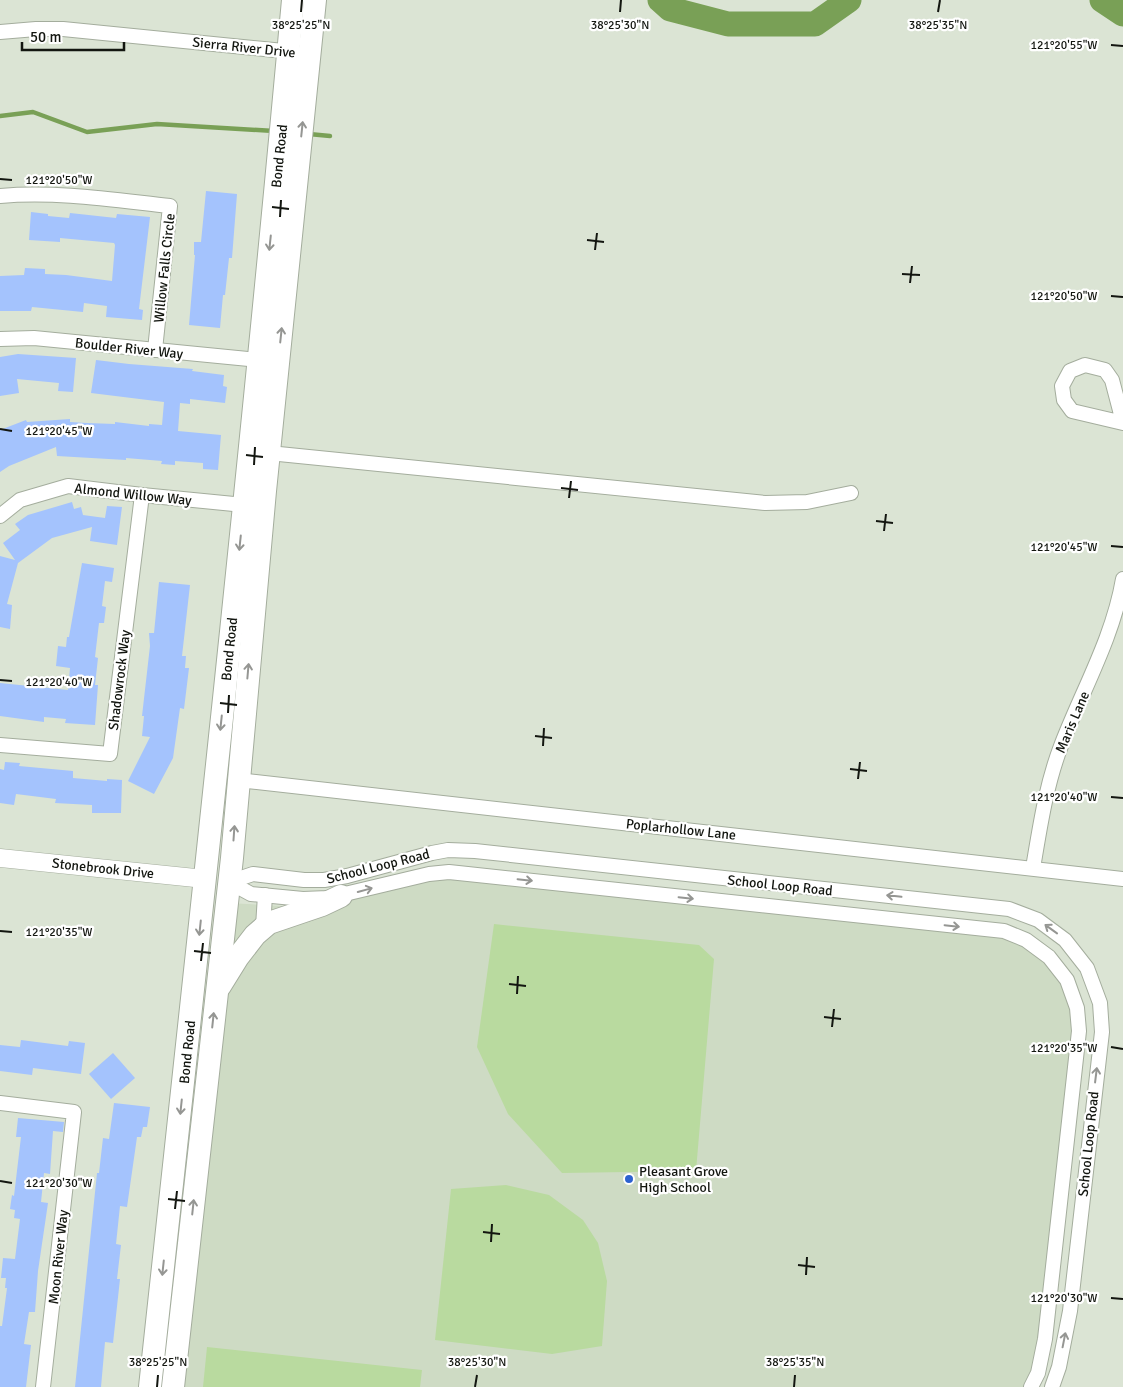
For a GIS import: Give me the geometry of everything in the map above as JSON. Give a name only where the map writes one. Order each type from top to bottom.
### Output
[{"type":"main road","name":"Bond Road","points":[[173,1387],[229,882],[269,453],[289,160],[299,52],[293,0]]},
{"type":"main road","name":"Bond Road","points":[[299,52],[315,0]]},
{"type":"main road","name":"Bond Road","points":[[150,1387],[205,879],[258,360],[289,160]]},
{"type":"main road","points":[[258,360],[265,368],[267,374],[258,475],[265,491]]},
{"type":"main road","points":[[216,991],[238,957],[255,935],[268,923],[322,905],[341,896]]},
{"type":"street","name":"Sierra River Drive","points":[[0,32],[36,28],[63,29],[299,52]]},
{"type":"street","name":"Willow Falls Circle","points":[[0,196],[19,194],[56,195],[170,206],[155,350]]},
{"type":"street","name":"Boulder River Way","points":[[0,339],[34,338],[258,360]]},
{"type":"street","points":[[1085,365],[1105,370],[1112,380],[1123,423],[1072,411],[1064,400],[1062,386],[1070,371],[1085,365]]},
{"type":"street","points":[[269,453],[766,503],[807,502],[851,493]]},
{"type":"street","name":"Almond Willow Way","points":[[0,516],[20,500],[68,486],[142,496],[244,505]]},
{"type":"street","name":"Shadowrock Way","points":[[0,745],[110,754],[142,496]]},
{"type":"street","name":"Maris Lane","points":[[1033,868],[1055,762],[1104,643],[1123,579]]},
{"type":"street","name":"Poplarhollow Lane","points":[[238,780],[1123,879]]},
{"type":"street","name":"School Loop Road","points":[[229,882],[254,874],[304,880],[324,880],[347,876],[432,853],[448,850],[475,851],[1009,908],[1038,920],[1066,940],[1087,968],[1100,1003],[1102,1032],[1070,1311],[1059,1367],[1052,1387]]},
{"type":"street","name":"Stonebrook Drive","points":[[0,858],[205,879]]},
{"type":"street","name":"School Loop Road","points":[[229,882],[251,894],[303,899],[328,898],[428,874],[449,872],[1004,931],[1026,940],[1049,957],[1067,980],[1077,1008],[1079,1031],[1045,1339],[1038,1373],[1031,1387]]},
{"type":"street","points":[[264,927],[265,895]]},
{"type":"street","name":"Moon River Way","points":[[0,1103],[74,1112],[43,1387]]},
{"type":"shaded area","name":"Pleasant Grove High School","points":[[430,878],[490,879],[1021,940],[1054,963],[1075,1007],[1038,1351],[1027,1387],[181,1387],[229,903],[316,908]]},
{"type":"green space","points":[[494,924],[699,945],[714,959],[696,1171],[562,1173],[508,1114],[477,1047]]},
{"type":"green space","points":[[506,1185],[549,1195],[583,1220],[598,1243],[607,1281],[602,1346],[552,1354],[435,1340],[451,1189]]},
{"type":"green space","points":[[207,1347],[422,1370],[420,1387],[203,1387]]},
{"type":"building","points":[[206,191],[237,194],[232,258],[229,258],[220,328],[189,325],[195,255],[194,242],[201,242]]},
{"type":"building","points":[[31,212],[69,218],[70,213],[116,218],[117,214],[150,217],[139,309],[143,310],[142,320],[106,317],[107,306],[84,303],[83,312],[32,307],[31,311],[0,311],[0,276],[24,275],[25,268],[45,269],[45,274],[112,281],[114,243],[60,238],[60,242],[29,240]]},
{"type":"building","points":[[18,354],[76,358],[73,392],[58,391],[59,383],[17,379],[19,393],[0,396],[0,357]]},
{"type":"building","points":[[96,360],[193,369],[192,371],[224,375],[223,386],[227,387],[225,403],[190,399],[190,404],[180,403],[178,431],[221,435],[218,470],[203,469],[203,463],[175,461],[175,465],[161,464],[162,461],[126,458],[126,460],[57,456],[56,447],[9,466],[0,472],[0,430],[26,420],[27,422],[70,419],[70,422],[162,425],[164,402],[91,393]]},
{"type":"building","points":[[72,502],[74,509],[81,507],[83,515],[105,518],[107,506],[122,507],[117,545],[90,541],[92,527],[52,538],[18,563],[7,604],[12,605],[10,629],[0,627],[0,556],[15,560],[3,543],[20,530],[15,524],[28,515]]},
{"type":"building","points":[[82,563],[114,568],[112,582],[105,581],[102,606],[106,607],[104,623],[99,623],[95,657],[98,658],[95,685],[98,685],[95,725],[65,723],[66,719],[44,717],[44,722],[0,716],[0,683],[68,690],[70,668],[56,666],[58,646],[66,647],[67,637],[69,637]]},
{"type":"building","points":[[159,582],[190,585],[182,656],[186,656],[185,668],[189,668],[184,709],[180,708],[173,758],[154,794],[128,781],[150,737],[142,736],[144,716],[142,716],[150,646],[149,633],[154,633]]},
{"type":"building","points":[[5,762],[20,763],[19,766],[73,771],[73,778],[107,781],[107,779],[122,780],[121,813],[92,813],[92,805],[55,803],[56,799],[16,794],[14,805],[0,803],[0,769],[4,770]]},
{"type":"building","points":[[21,1040],[68,1046],[69,1041],[85,1043],[81,1074],[33,1068],[32,1075],[0,1071],[0,1045],[20,1047]]},
{"type":"building","points":[[113,1053],[135,1078],[111,1099],[89,1074]]},
{"type":"building","points":[[114,1103],[150,1107],[147,1127],[143,1127],[141,1137],[137,1137],[127,1207],[120,1206],[116,1244],[121,1245],[117,1279],[120,1279],[113,1343],[105,1342],[101,1387],[75,1387],[97,1173],[99,1173],[103,1138],[109,1139]]},
{"type":"building","points":[[18,1118],[64,1122],[63,1132],[53,1131],[50,1174],[44,1173],[41,1202],[48,1203],[38,1271],[35,1312],[29,1312],[24,1344],[31,1345],[26,1387],[0,1387],[0,1326],[2,1326],[7,1288],[5,1288],[6,1278],[1,1278],[3,1258],[15,1259],[20,1219],[14,1218],[15,1210],[10,1209],[12,1195],[14,1196],[21,1137],[16,1137]]},
{"type":"waterway","points":[[660,0],[670,9],[728,24],[815,24],[849,0]]},
{"type":"waterway","points":[[1102,0],[1123,14]]},
{"type":"waterway","points":[[0,116],[33,112],[87,132],[157,124],[274,131]]},
{"type":"waterway","points":[[309,134],[330,136]]},
{"type":"place","name":"Pleasant Grove High School","points":[[629,1179]]}]
